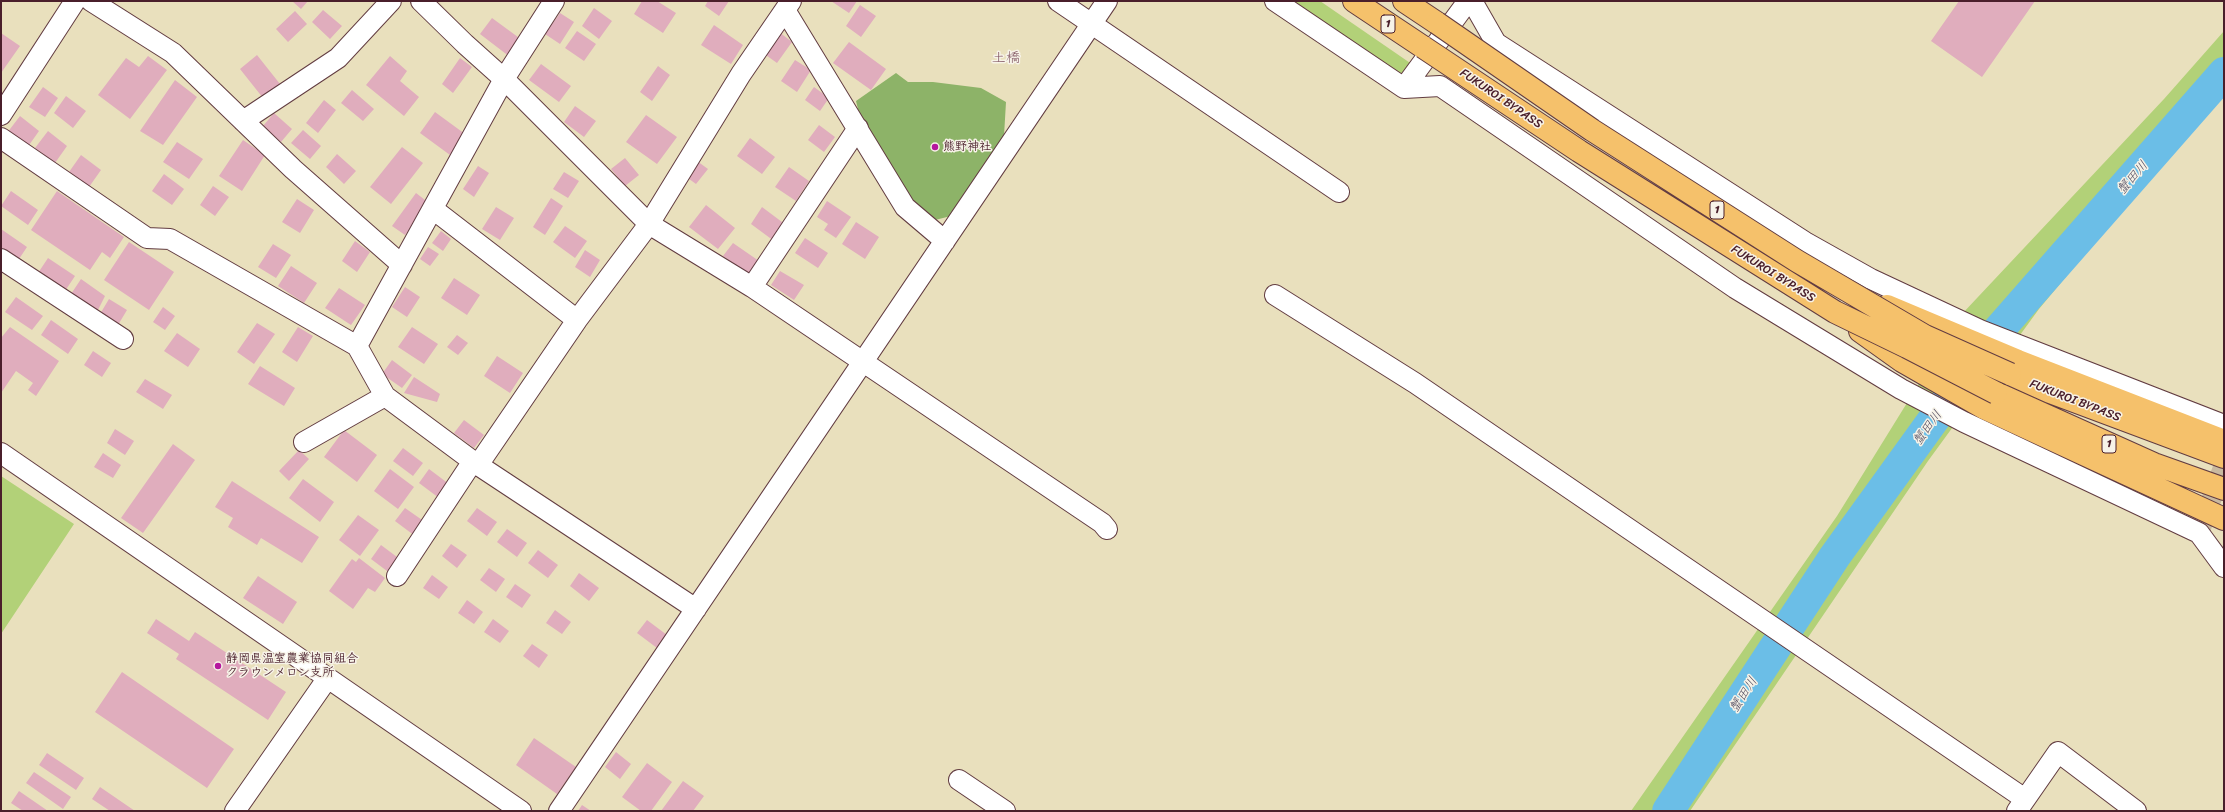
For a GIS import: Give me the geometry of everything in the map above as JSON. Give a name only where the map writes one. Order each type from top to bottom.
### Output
[{"type":"highway","name":"FUKUROI BYPASS","points":[[1354,1],[1579,151],[1835,312],[1907,347],[1990,401],[2154,464],[2224,488]]},
{"type":"highway","name":"FUKUROI BYPASS","points":[[1404,1],[1592,130],[1797,261],[1849,290],[1924,336],[2014,360],[2050,392],[2224,457]]},
{"type":"highway","points":[[2014,360],[2224,441]]},
{"type":"highway","points":[[1990,401],[2224,518]]},
{"type":"street","points":[[1,115],[75,1]]},
{"type":"street","points":[[91,1],[173,53],[293,169],[402,265]]},
{"type":"street","points":[[243,121],[338,58],[391,1]]},
{"type":"street","points":[[421,1],[465,44],[504,79],[649,224],[752,287],[1096,519],[1107,529]]},
{"type":"street","points":[[357,346],[504,79],[554,1]]},
{"type":"street","points":[[1058,1],[1339,192]]},
{"type":"street","points":[[559,811],[1107,1]]},
{"type":"street","points":[[1276,1],[1404,88],[1440,86],[1735,288],[1901,389],[1964,422],[2199,533],[2224,567]]},
{"type":"street","points":[[1404,88],[1468,1]]},
{"type":"street","points":[[1472,1],[1496,43],[1805,242],[1871,279],[1964,323],[2014,360],[2224,425]]},
{"type":"street","points":[[397,576],[577,320],[649,224],[741,74],[788,5],[905,207],[945,241]]},
{"type":"street","points":[[752,287],[858,128]]},
{"type":"street","points":[[1,138],[147,238],[170,239],[357,346],[385,396],[475,463],[696,609]]},
{"type":"street","points":[[433,209],[577,320]]},
{"type":"street","points":[[1,259],[123,339]]},
{"type":"street","points":[[1275,295],[1415,383],[1798,642],[2021,805],[2058,752],[2136,811]]},
{"type":"street","points":[[304,442],[385,396]]},
{"type":"street","points":[[1,453],[327,679],[521,811]]},
{"type":"street","points":[[235,811],[327,679]]},
{"type":"street","points":[[959,780],[1005,811]]},
{"type":"green space","points":[[1284,1],[1320,1],[1416,67],[1398,84]]},
{"type":"green space","points":[[2224,31],[2224,87],[2039,309],[1928,461],[1690,811],[1631,811],[1837,516],[1962,314],[2164,99]]},
{"type":"green space","points":[[896,73],[908,82],[933,82],[981,88],[1006,102],[1004,136],[951,216],[923,223],[863,130],[856,101]]},
{"type":"green space","points":[[1,476],[74,524],[1,634]]},
{"type":"building","points":[[292,1],[308,1],[301,9]]},
{"type":"building","points":[[642,1],[657,1],[676,13],[663,33],[634,14]]},
{"type":"building","points":[[708,1],[729,1],[719,16],[705,6]]},
{"type":"building","points":[[831,1],[857,1],[849,13]]},
{"type":"building","points":[[1959,1],[2035,1],[1982,77],[1931,41]]},
{"type":"building","points":[[860,5],[876,16],[861,37],[846,26]]},
{"type":"building","points":[[594,8],[612,21],[599,39],[582,26]]},
{"type":"building","points":[[323,10],[342,26],[330,39],[312,22]]},
{"type":"building","points":[[295,11],[307,24],[288,42],[276,29]]},
{"type":"building","points":[[560,13],[574,22],[560,44],[545,34]]},
{"type":"building","points":[[492,18],[522,40],[510,57],[480,34]]},
{"type":"building","points":[[714,25],[743,45],[731,64],[701,45]]},
{"type":"building","points":[[577,31],[596,44],[584,61],[565,48]]},
{"type":"building","points":[[779,32],[792,42],[777,63],[763,53]]},
{"type":"building","points":[[1,33],[20,46],[1,73]]},
{"type":"building","points":[[849,42],[886,69],[871,90],[833,63]]},
{"type":"building","points":[[257,55],[280,84],[263,98],[240,69]]},
{"type":"building","points":[[148,56],[167,70],[130,119],[98,95],[126,58],[139,67]]},
{"type":"building","points":[[390,56],[407,71],[400,81],[419,97],[404,116],[366,85]]},
{"type":"building","points":[[460,58],[472,67],[453,93],[442,84]]},
{"type":"building","points":[[795,60],[811,70],[797,92],[781,81]]},
{"type":"building","points":[[541,64],[571,86],[559,102],[529,80]]},
{"type":"building","points":[[658,66],[670,75],[652,101],[640,92]]},
{"type":"building","points":[[175,80],[197,97],[163,145],[140,131]]},
{"type":"building","points":[[43,87],[58,98],[45,117],[29,107]]},
{"type":"building","points":[[814,87],[829,98],[820,111],[805,100]]},
{"type":"building","points":[[352,90],[374,109],[363,121],[341,103]]},
{"type":"building","points":[[66,96],[86,111],[73,128],[54,113]]},
{"type":"building","points":[[324,100],[336,110],[318,133],[306,123]]},
{"type":"building","points":[[575,106],[596,121],[584,137],[564,122]]},
{"type":"building","points":[[435,112],[465,134],[450,155],[420,133]]},
{"type":"building","points":[[274,113],[292,129],[281,142],[263,126]]},
{"type":"building","points":[[646,115],[677,137],[657,164],[626,142]]},
{"type":"building","points":[[20,116],[39,131],[27,148],[7,133]]},
{"type":"building","points":[[819,125],[835,137],[824,152],[808,140]]},
{"type":"building","points":[[303,130],[321,146],[310,159],[291,143]]},
{"type":"building","points":[[48,131],[67,146],[55,163],[35,148]]},
{"type":"building","points":[[750,138],[775,157],[762,174],[737,156]]},
{"type":"building","points":[[243,140],[265,155],[242,191],[219,176]]},
{"type":"building","points":[[177,142],[203,159],[189,179],[163,162]]},
{"type":"building","points":[[402,147],[423,163],[391,204],[370,187]]},
{"type":"building","points":[[337,154],[356,171],[344,184],[326,167]]},
{"type":"building","points":[[81,155],[101,170],[89,187],[69,172]]},
{"type":"building","points":[[625,158],[639,175],[625,186],[611,169]]},
{"type":"building","points":[[697,161],[708,169],[696,184],[685,176]]},
{"type":"building","points":[[478,166],[489,173],[474,197],[463,189]]},
{"type":"building","points":[[789,167],[809,181],[796,201],[775,187]]},
{"type":"building","points":[[564,172],[579,181],[568,198],[553,189]]},
{"type":"building","points":[[164,174],[184,189],[172,205],[152,191]]},
{"type":"building","points":[[213,186],[229,197],[215,216],[200,205]]},
{"type":"building","points":[[11,191],[38,210],[28,225],[1,206]]},
{"type":"building","points":[[57,191],[124,237],[110,258],[102,252],[90,270],[31,230]]},
{"type":"building","points":[[416,193],[429,203],[405,235],[392,226]]},
{"type":"building","points":[[551,198],[563,206],[545,235],[533,227]]},
{"type":"building","points":[[297,199],[314,210],[300,233],[282,222]]},
{"type":"building","points":[[827,201],[851,217],[836,238],[824,230],[828,224],[817,217]]},
{"type":"building","points":[[706,205],[735,228],[718,249],[689,227]]},
{"type":"building","points":[[496,207],[514,218],[500,240],[482,229]]},
{"type":"building","points":[[762,207],[786,225],[774,241],[751,224]]},
{"type":"building","points":[[856,222],[879,237],[865,259],[842,244]]},
{"type":"building","points":[[565,226],[587,241],[575,258],[553,242]]},
{"type":"building","points":[[1,229],[27,247],[17,262],[1,251]]},
{"type":"building","points":[[441,231],[451,239],[443,251],[432,243]]},
{"type":"building","points":[[805,238],[828,253],[818,268],[795,253]]},
{"type":"building","points":[[355,241],[370,252],[357,272],[342,261]]},
{"type":"building","points":[[129,242],[174,272],[149,310],[104,280]]},
{"type":"building","points":[[733,243],[759,261],[749,275],[723,256]]},
{"type":"building","points":[[273,244],[291,255],[276,278],[258,267]]},
{"type":"building","points":[[428,247],[439,254],[430,266],[420,259]]},
{"type":"building","points":[[585,250],[600,260],[590,277],[575,267]]},
{"type":"building","points":[[48,258],[75,276],[65,291],[38,273]]},
{"type":"building","points":[[291,266],[317,283],[304,303],[278,286]]},
{"type":"building","points":[[780,271],[804,285],[794,300],[771,285]]},
{"type":"building","points":[[454,278],[480,295],[467,315],[441,298]]},
{"type":"building","points":[[81,279],[105,296],[97,312],[71,294]]},
{"type":"building","points":[[405,287],[420,297],[407,317],[392,307]]},
{"type":"building","points":[[339,288],[365,305],[351,325],[325,308]]},
{"type":"building","points":[[16,297],[43,316],[32,330],[5,312]]},
{"type":"building","points":[[109,299],[127,310],[118,325],[100,314]]},
{"type":"building","points":[[163,307],[175,316],[165,330],[153,322]]},
{"type":"building","points":[[51,320],[78,339],[68,354],[41,335]]},
{"type":"building","points":[[257,323],[275,334],[254,364],[237,352]]},
{"type":"building","points":[[10,327],[59,361],[36,396],[28,390],[33,383],[16,371],[1,393],[1,338]]},
{"type":"building","points":[[298,327],[313,336],[297,362],[282,352]]},
{"type":"building","points":[[412,327],[438,344],[424,364],[398,347]]},
{"type":"building","points":[[177,333],[200,349],[188,367],[164,351]]},
{"type":"building","points":[[457,335],[468,343],[458,355],[447,347]]},
{"type":"building","points":[[93,351],[111,363],[102,377],[84,365]]},
{"type":"building","points":[[497,356],[523,373],[510,393],[484,376]]},
{"type":"building","points":[[392,360],[412,375],[402,388],[382,374]]},
{"type":"building","points":[[260,366],[295,388],[284,406],[248,384]]},
{"type":"building","points":[[414,377],[440,394],[437,402],[404,393]]},
{"type":"building","points":[[145,379],[172,395],[163,409],[136,392]]},
{"type":"building","points":[[464,420],[484,435],[474,448],[454,433]]},
{"type":"building","points":[[115,429],[134,441],[125,455],[107,443]]},
{"type":"building","points":[[344,430],[377,455],[357,482],[324,457]]},
{"type":"building","points":[[173,444],[195,460],[143,533],[121,518]]},
{"type":"building","points":[[403,448],[423,463],[413,476],[393,461]]},
{"type":"building","points":[[299,450],[309,459],[289,481],[279,471]]},
{"type":"building","points":[[103,453],[121,465],[113,478],[94,467]]},
{"type":"building","points":[[390,469],[414,487],[398,509],[374,491]]},
{"type":"building","points":[[429,469],[449,484],[439,498],[419,483]]},
{"type":"building","points":[[303,479],[334,502],[320,522],[289,498]]},
{"type":"building","points":[[232,481],[319,537],[302,563],[261,538],[257,545],[228,527],[233,518],[215,507]]},
{"type":"building","points":[[405,508],[425,522],[415,536],[395,521]]},
{"type":"building","points":[[477,508],[497,522],[487,536],[467,521]]},
{"type":"building","points":[[358,515],[379,530],[360,556],[339,540]]},
{"type":"building","points":[[507,529],[527,543],[517,557],[497,542]]},
{"type":"building","points":[[451,544],[467,555],[457,568],[442,556]]},
{"type":"building","points":[[381,545],[401,560],[391,574],[371,559]]},
{"type":"building","points":[[538,550],[558,565],[548,578],[528,563]]},
{"type":"building","points":[[359,558],[385,578],[375,592],[368,588],[353,609],[329,591],[352,559],[356,562]]},
{"type":"building","points":[[489,568],[505,579],[496,592],[480,580]]},
{"type":"building","points":[[579,573],[599,588],[589,601],[570,586]]},
{"type":"building","points":[[432,575],[448,587],[439,599],[423,588]]},
{"type":"building","points":[[258,576],[297,602],[283,624],[243,598]]},
{"type":"building","points":[[515,584],[531,595],[522,608],[506,597]]},
{"type":"building","points":[[467,600],[483,612],[474,624],[458,613]]},
{"type":"building","points":[[555,610],[571,622],[562,634],[546,623]]},
{"type":"building","points":[[156,619],[189,641],[195,632],[286,692],[268,720],[176,659],[179,654],[147,633]]},
{"type":"building","points":[[493,619],[509,631],[500,643],[484,632]]},
{"type":"building","points":[[647,620],[667,635],[657,648],[637,633]]},
{"type":"building","points":[[532,644],[548,655],[539,668],[523,656]]},
{"type":"building","points":[[122,672],[234,749],[207,788],[95,712]]},
{"type":"building","points":[[534,738],[576,767],[557,794],[516,765]]},
{"type":"building","points":[[616,752],[631,764],[620,779],[605,767]]},
{"type":"building","points":[[47,753],[84,778],[76,790],[39,765]]},
{"type":"building","points":[[647,763],[672,782],[651,811],[641,811],[622,797]]},
{"type":"building","points":[[34,772],[71,797],[63,809],[26,783]]},
{"type":"building","points":[[683,781],[704,796],[693,811],[661,811]]},
{"type":"building","points":[[100,787],[135,811],[110,811],[92,799]]},
{"type":"building","points":[[19,791],[48,811],[23,811],[11,803]]},
{"type":"building","points":[[582,805],[591,811],[578,811]]},
{"type":"waterway","name":"蟹田川","points":[[1668,811],[1835,556],[1996,333],[2224,73]]},
{"type":"tunnel","points":[[2199,533],[2224,465]]},
{"type":"place","name":"熊野神社","points":[[935,147]]},
{"type":"place","name":"静岡県温室農業協同組合 クラウンメロン支所","points":[[218,666]]},
{"type":"district","name":"土橋","points":[[1006,58]]}]
